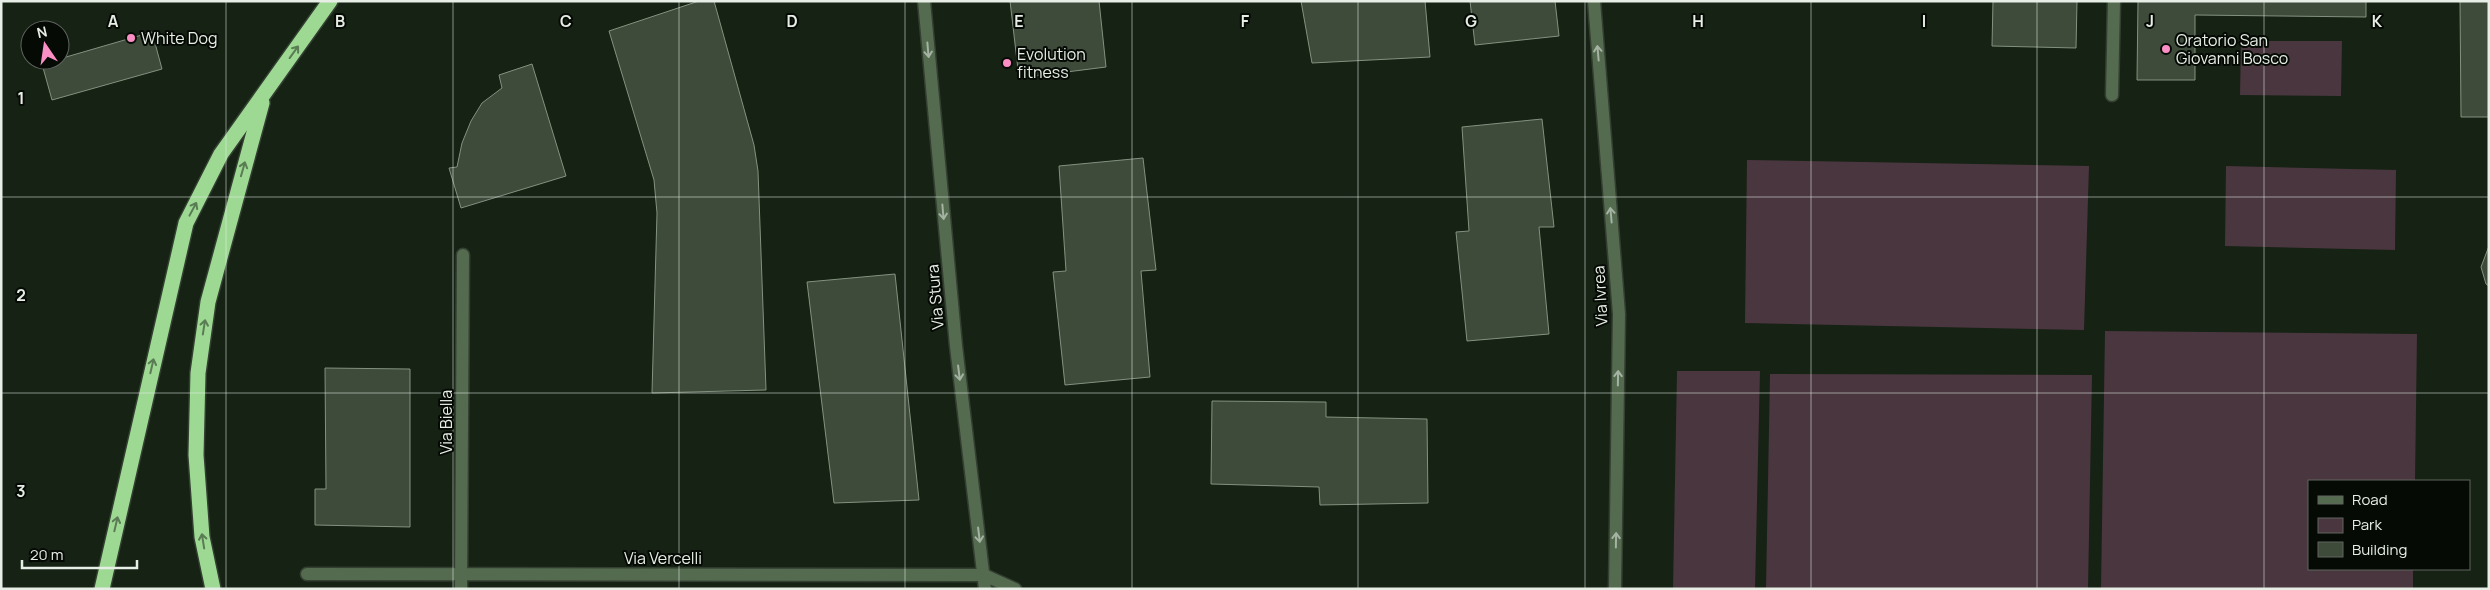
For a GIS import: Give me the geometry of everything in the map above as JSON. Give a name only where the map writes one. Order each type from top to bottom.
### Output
[{"type":"highway","points":[[102,589],[186,222],[221,154],[330,1]]},
{"type":"highway","points":[[213,589],[202,537],[196,455],[198,373],[208,302],[265,92]]},
{"type":"street","name":"Via Stura","points":[[924,1],[956,346],[985,589]]},
{"type":"street","name":"Via Ivrea","points":[[1594,1],[1619,314],[1615,589]]},
{"type":"street","points":[[2112,95],[2114,1]]},
{"type":"street","name":"Via Biella","points":[[461,589],[464,255]]},
{"type":"street","name":"Via Vercelli","points":[[307,574],[984,575],[1015,589]]},
{"type":"green space","points":[[2241,41],[2342,41],[2341,96],[2240,95]]},
{"type":"green space","points":[[1747,160],[2089,166],[2084,330],[1745,323]]},
{"type":"green space","points":[[2226,166],[2396,170],[2395,250],[2225,246]]},
{"type":"green space","points":[[2105,331],[2417,334],[2415,480],[2308,480],[2308,570],[2413,570],[2413,589],[2101,589]]},
{"type":"green space","points":[[1677,371],[1760,371],[1755,589],[1673,589]]},
{"type":"green space","points":[[1770,374],[2092,375],[2088,589],[1766,589]]},
{"type":"building","points":[[699,1],[714,1],[754,145],[758,171],[766,390],[652,393],[657,213],[654,180],[609,31]]},
{"type":"building","points":[[1010,1],[1099,1],[1106,67],[1019,78]]},
{"type":"building","points":[[1301,1],[1425,1],[1430,57],[1312,63]]},
{"type":"building","points":[[1470,1],[1555,1],[1559,36],[1475,45]]},
{"type":"building","points":[[1993,1],[2077,1],[2076,48],[1992,46]]},
{"type":"building","name":"Oratorio San Giovanni Bosco","points":[[2138,1],[2366,1],[2366,17],[2195,15],[2195,80],[2137,80]]},
{"type":"building","points":[[2460,1],[2489,1],[2489,117],[2461,117]]},
{"type":"building","points":[[152,32],[162,69],[52,100],[44,70],[70,70],[70,56]]},
{"type":"building","points":[[532,64],[566,176],[461,208],[449,168],[457,167],[462,143],[471,121],[482,103],[502,88],[499,75]]},
{"type":"building","points":[[1542,119],[1554,227],[1539,227],[1549,334],[1467,341],[1456,232],[1469,231],[1462,127]]},
{"type":"building","points":[[1143,158],[1156,270],[1141,271],[1150,377],[1065,385],[1053,272],[1066,271],[1059,166]]},
{"type":"building","points":[[2489,246],[2489,286],[2486,284],[2481,267]]},
{"type":"building","points":[[895,274],[919,500],[834,503],[807,282]]},
{"type":"building","points":[[325,368],[410,369],[410,527],[315,525],[315,489],[326,489]]},
{"type":"building","points":[[1212,401],[1326,402],[1326,417],[1427,419],[1428,503],[1320,505],[1319,487],[1211,484]]},
{"type":"place","name":"White Dog","points":[[131,38]]},
{"type":"place","name":"Oratorio San Giovanni Bosco","points":[[2166,49]]},
{"type":"place","name":"Evolution fitness","points":[[1007,63]]}]
